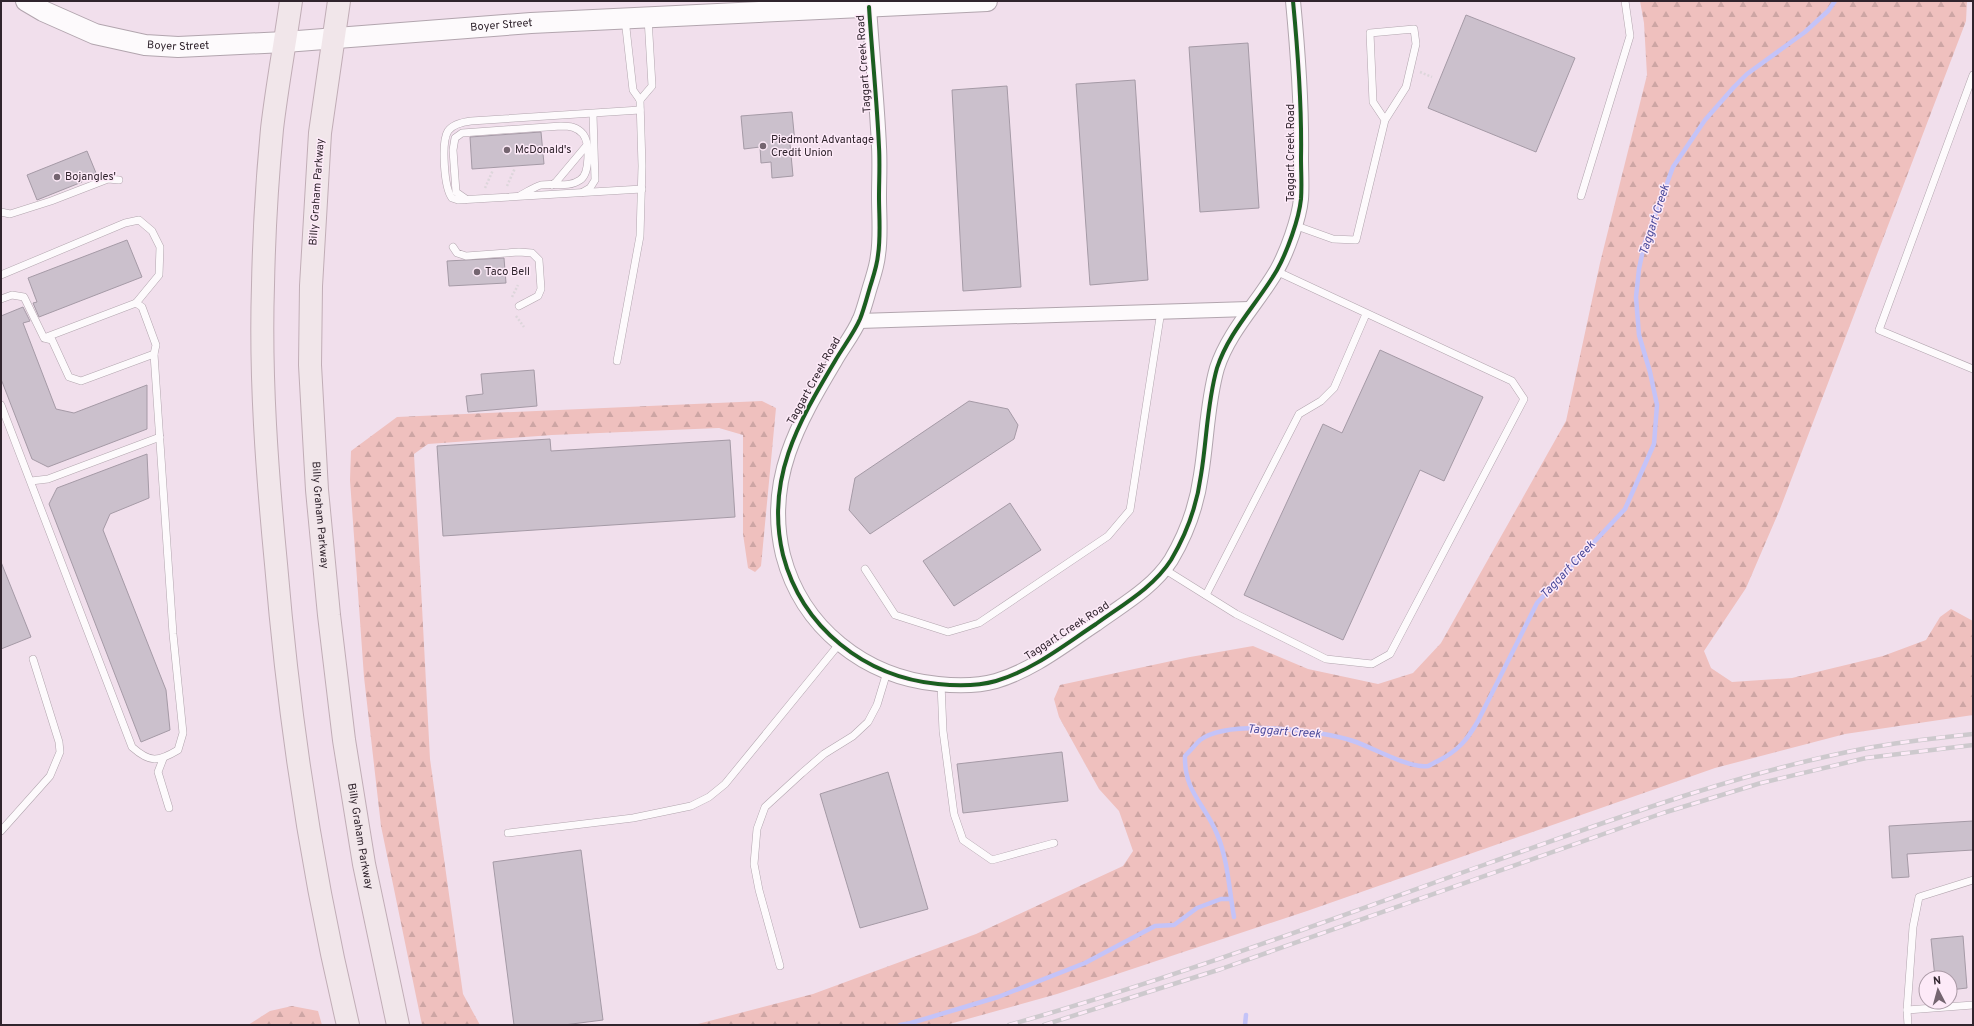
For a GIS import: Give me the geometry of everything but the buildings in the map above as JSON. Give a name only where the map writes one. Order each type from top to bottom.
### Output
[{"type":"highway","points":[[291,1],[272,129],[263,285],[262,366],[269,486],[281,620],[296,746],[318,880],[347,1024]]},
{"type":"highway","name":"Billy Graham Parkway","points":[[339,1],[320,133],[311,286],[310,365],[318,490],[329,615],[344,740],[364,864],[398,1025]]},
{"type":"main road","name":"Boyer Street","points":[[26,1],[42,11],[95,34],[145,45],[178,47],[285,42],[531,23],[648,18],[797,5],[869,7],[987,1]]},
{"type":"street","name":"Taggart Creek Road","points":[[869,7],[880,152],[878,256],[859,321],[800,422],[787,452],[779,484],[777,504],[778,532],[784,559],[795,587],[810,611],[828,633],[840,643],[868,664],[887,672],[919,682],[975,685],[993,682],[1016,674],[1041,662],[1154,581],[1164,569],[1187,530],[1196,503],[1202,473],[1210,400],[1217,368],[1224,349],[1249,309],[1276,271],[1301,204],[1302,116],[1293,1]]},
{"type":"street","points":[[859,321],[1249,309]]},
{"type":"lane","points":[[1581,196],[1630,36],[1625,1]]},
{"type":"lane","points":[[640,100],[652,86],[648,18]]},
{"type":"lane","points":[[617,361],[640,236],[642,189],[640,100],[633,90],[625,19]]},
{"type":"lane","points":[[1294,225],[1333,240],[1356,240],[1385,120],[1406,87],[1416,44],[1414,29],[1370,33],[1373,102],[1385,120]]},
{"type":"lane","points":[[1973,75],[1879,330],[1973,369]]},
{"type":"lane","points":[[640,110],[471,121],[459,123],[449,129],[444,138],[446,187],[452,198],[467,200],[642,189]]},
{"type":"lane","points":[[581,193],[590,188],[595,180],[593,114]]},
{"type":"lane","points":[[467,200],[459,196],[455,187],[453,143],[455,138],[462,133],[571,126],[578,129],[584,136],[587,145],[588,167],[584,177],[574,183],[540,185],[520,196]]},
{"type":"lane","points":[[552,185],[565,172],[587,145]]},
{"type":"lane","points":[[1,212],[10,214],[51,201],[108,179],[120,180]]},
{"type":"lane","points":[[1,275],[125,223],[139,220],[152,230],[160,247],[159,275],[136,303],[44,338]]},
{"type":"lane","points":[[453,247],[457,253],[466,256],[519,252],[532,253],[539,260],[541,289],[538,296],[519,306]]},
{"type":"lane","points":[[1164,569],[1236,614],[1326,659],[1372,664],[1390,654],[1524,399],[1512,381],[1276,271]]},
{"type":"lane","points":[[1,299],[12,295],[24,297],[44,338],[52,340],[69,377],[81,381],[154,354]]},
{"type":"lane","points":[[1,405],[132,746],[143,757],[163,759],[178,750],[183,732],[173,634],[154,354],[156,345],[142,307],[136,303]]},
{"type":"lane","points":[[865,569],[895,616],[948,632],[980,623],[1108,536],[1130,510],[1161,312]]},
{"type":"lane","points":[[1206,595],[1299,414],[1321,401],[1334,388],[1366,314]]},
{"type":"lane","points":[[31,481],[48,479],[160,437]]},
{"type":"lane","points":[[508,833],[633,818],[691,806],[709,797],[725,784],[840,643]]},
{"type":"lane","points":[[1,831],[50,776],[60,752],[59,742],[33,658]]},
{"type":"lane","points":[[780,966],[759,890],[754,864],[757,829],[765,807],[824,754],[853,736],[868,722],[877,705],[887,672]]},
{"type":"lane","points":[[941,684],[942,731],[953,807],[963,840],[992,860],[1054,844]]},
{"type":"lane","points":[[163,759],[158,772],[169,808]]},
{"type":"lane","points":[[1908,1025],[1907,1010],[1913,927],[1919,898],[1973,880]]},
{"type":"lane","points":[[1907,1010],[1973,1005]]},
{"type":"path","points":[[502,198],[515,168]]},
{"type":"path","points":[[480,199],[493,170]]},
{"type":"green space","points":[[1640,1],[1967,1],[1966,21],[1780,509],[1746,588],[1704,651],[1711,668],[1732,682],[1792,678],[1883,656],[1926,640],[1940,617],[1951,609],[1973,621],[1973,715],[1845,734],[1715,768],[1307,911],[1057,994],[946,1025],[694,1025],[813,994],[976,934],[1123,866],[1133,851],[1119,811],[1099,789],[1059,717],[1054,699],[1060,685],[1190,657],[1253,646],[1308,669],[1378,684],[1413,673],[1441,643],[1566,421],[1600,263],[1647,75],[1644,23]]},
{"type":"green space","points":[[762,401],[776,408],[761,566],[755,572],[748,568],[743,534],[743,435],[719,428],[552,435],[428,444],[414,454],[430,759],[463,994],[480,1025],[422,1025],[381,826],[364,677],[350,480],[351,451],[397,417]]},
{"type":"green space","points":[[292,1006],[318,1011],[322,1025],[248,1025],[270,1011]]},
{"type":"waterway","name":"Taggart Creek","points":[[1234,917],[1226,864],[1221,844],[1212,824],[1192,789],[1188,779],[1185,756],[1200,740],[1214,734],[1252,728],[1275,728],[1298,730],[1338,737],[1361,744],[1401,761],[1420,766],[1428,766],[1452,753],[1466,739],[1478,721],[1537,603],[1625,509],[1654,444],[1657,405],[1650,372],[1639,335],[1636,297],[1639,269],[1644,245],[1673,167],[1705,120],[1734,87],[1747,74],[1805,32],[1828,11],[1835,1]]},
{"type":"waterway","points":[[900,1025],[998,997],[1085,963],[1155,926],[1174,925],[1197,908],[1221,899],[1231,899]]},
{"type":"waterway","name":"Taggart Creek","points":[[1245,1025],[1246,1015]]},
{"type":"railway","points":[[1009,1025],[1190,969],[1581,831],[1720,785],[1814,759],[1862,749],[1904,742],[1973,734]]},
{"type":"railway","points":[[1044,1025],[1221,969],[1663,813],[1761,783],[1866,758],[1973,745]]},
{"type":"cycle path","points":[[869,7],[879,153],[879,248],[874,275],[860,319],[855,330],[821,384],[788,453],[778,502],[779,528],[783,555],[792,581],[805,605],[821,626],[840,644],[862,659],[886,671],[911,679],[938,684],[975,685],[996,681],[1035,664],[1126,603],[1146,588],[1164,570],[1182,540],[1194,508],[1199,486],[1211,394],[1217,368],[1236,329],[1281,263],[1292,235],[1300,207],[1300,99],[1293,1]]},
{"type":"place","name":"Piedmont Advantage Credit Union","points":[[763,146]]},
{"type":"place","name":"McDonald's","points":[[507,150]]},
{"type":"place","name":"Bojangles'","points":[[57,177]]},
{"type":"place","name":"Taco Bell","points":[[477,272]]}]
